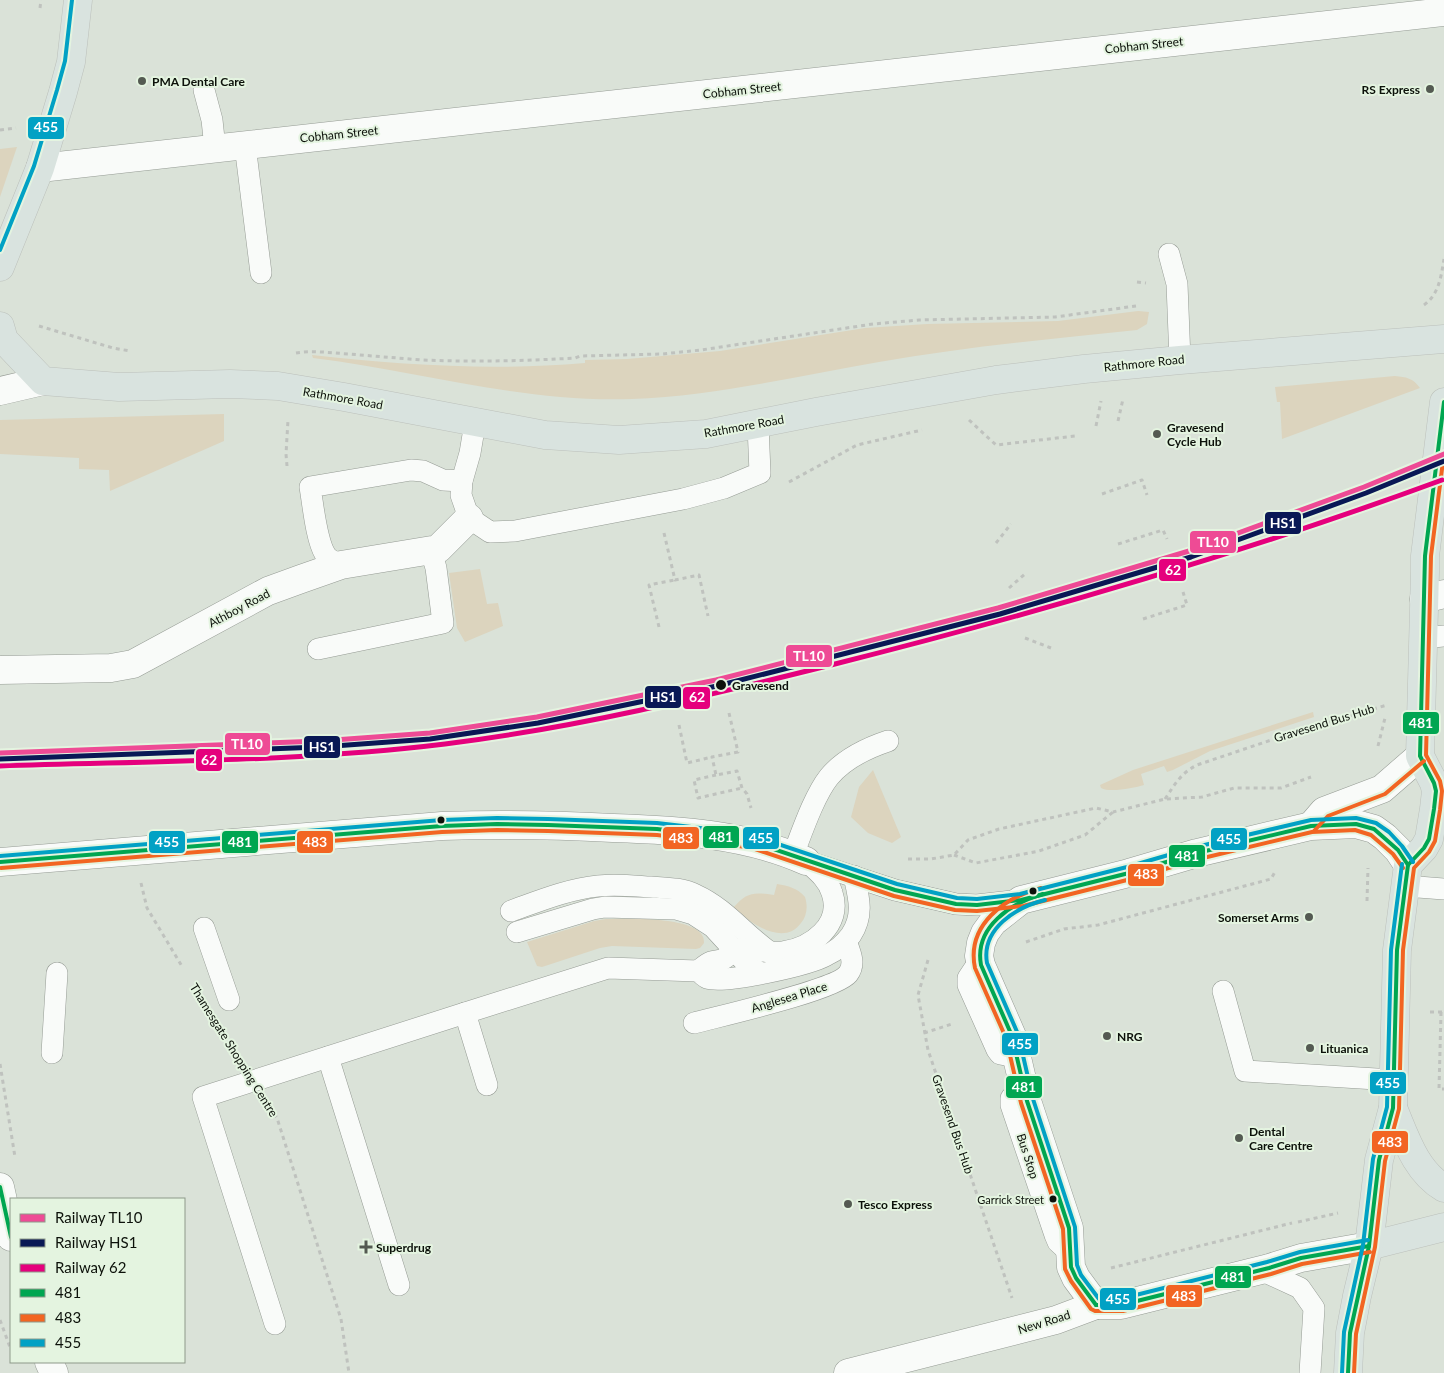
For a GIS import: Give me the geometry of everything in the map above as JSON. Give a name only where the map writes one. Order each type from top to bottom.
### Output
[{"type":"main road","points":[[0,267],[40,168],[71,62],[78,0]]},
{"type":"main road","points":[[2,333],[43,381]]},
{"type":"main road","name":"Rathmore Road","points":[[43,381],[119,387],[230,384],[278,386],[545,435],[619,440],[706,434],[996,380],[1180,360],[1444,339]]},
{"type":"main road","points":[[1348,1373],[1350,1333],[1356,1296],[1369,1246],[1379,1160],[1393,1108],[1397,950],[1406,876],[1429,839],[1436,792],[1434,783],[1420,756],[1433,637],[1434,596],[1426,546],[1444,402]]},
{"type":"main road","points":[[1393,1108],[1414,1156],[1424,1171],[1444,1188]]},
{"type":"main road","name":"New Road","points":[[1369,1246],[1444,1227]]},
{"type":"street","name":"Cobham Street","points":[[40,168],[1444,12]]},
{"type":"street","name":"Rathmore Road","points":[[0,391],[43,381]]},
{"type":"street","name":"Athboy Road","points":[[0,670],[111,668],[133,664],[268,592],[341,565],[438,549],[469,518]]},
{"type":"street","points":[[1311,826],[1324,811],[1382,790],[1420,756]]},
{"type":"street","points":[[0,862],[442,826],[497,824],[674,831],[753,842],[799,858]]},
{"type":"street","points":[[1096,1305],[1073,1266],[1069,1228],[1023,1085],[1012,1036],[980,960],[981,943],[984,933],[993,922],[1021,900],[1129,873],[1197,853],[1311,826],[1356,824],[1374,829],[1386,837],[1398,850],[1406,876]]},
{"type":"street","points":[[0,1186],[10,1232]]},
{"type":"street","name":"New Road","points":[[848,1373],[1056,1320],[1096,1305],[1121,1305],[1261,1270],[1301,1258],[1369,1246]]},
{"type":"lane","points":[[204,90],[212,120],[215,148]]},
{"type":"lane","points":[[245,145],[261,273]]},
{"type":"lane","points":[[1169,254],[1177,284],[1180,360]]},
{"type":"lane","points":[[475,423],[470,453],[462,480],[461,495],[469,518],[490,532],[515,531],[674,501],[724,488],[760,473],[758,424]]},
{"type":"lane","points":[[341,565],[331,560],[324,553],[310,487],[411,470],[423,471],[443,480],[462,480]]},
{"type":"lane","points":[[318,649],[443,623],[436,568],[431,551]]},
{"type":"lane","points":[[799,858],[820,790],[830,776],[866,749],[888,741]]},
{"type":"lane","points":[[799,858],[895,890],[956,904],[977,905],[1021,900]]},
{"type":"lane","points":[[769,966],[785,952],[808,945],[818,939],[832,918],[834,904],[831,890],[823,877],[799,858]]},
{"type":"lane","points":[[275,1324],[203,1097],[608,968],[698,971],[707,978],[732,979],[769,966],[805,964],[827,955],[846,941],[857,922],[860,902],[854,876]]},
{"type":"lane","points":[[1406,876],[1444,889]]},
{"type":"lane","points":[[510,911],[559,895],[597,886],[629,886],[680,890],[696,895],[714,906],[750,937],[769,966]]},
{"type":"lane","points":[[517,932],[605,906],[676,909],[705,920],[734,951]]},
{"type":"lane","points":[[204,928],[229,1000]]},
{"type":"lane","name":"Anglesea Place","points":[[694,1023],[807,993],[841,979],[849,973],[852,964],[846,941]]},
{"type":"lane","points":[[698,971],[711,962],[723,959],[734,951],[742,949],[769,966]]},
{"type":"lane","points":[[52,1053],[57,973]]},
{"type":"lane","points":[[1223,991],[1245,1072],[1393,1080]]},
{"type":"lane","points":[[465,1013],[487,1084]]},
{"type":"lane","points":[[328,1057],[399,1285]]},
{"type":"lane","points":[[1261,1270],[1300,1288],[1314,1308],[1310,1373]]},
{"type":"path","points":[[1404,342],[1402,315],[1417,310],[1433,296],[1439,285],[1444,260]]},
{"type":"path","points":[[1137,282],[1150,286]]},
{"type":"path","points":[[305,352],[422,360],[476,361],[662,354],[701,350],[873,324],[927,320],[1055,317],[1136,306]]},
{"type":"path","points":[[2,333],[28,319],[37,326],[96,344],[139,352]]},
{"type":"path","points":[[1118,421],[1124,393]]},
{"type":"path","points":[[1096,426],[1102,396]]},
{"type":"path","points":[[287,469],[288,417]]},
{"type":"path","points":[[978,418],[968,419],[996,445],[1075,436]]},
{"type":"path","points":[[786,484],[857,445],[931,428]]},
{"type":"path","points":[[1102,494],[1142,480],[1147,494]]},
{"type":"path","points":[[996,543],[1011,524]]},
{"type":"path","points":[[662,528],[675,580]]},
{"type":"path","points":[[1118,544],[1163,530],[1167,539]]},
{"type":"path","points":[[1008,588],[1026,573]]},
{"type":"path","points":[[659,627],[649,586],[675,580],[699,575],[708,616]]},
{"type":"path","points":[[1143,619],[1187,605],[1183,592]]},
{"type":"path","points":[[1025,638],[1050,648]]},
{"type":"path","name":"Gravesend Bus Hub","points":[[1164,799],[1186,770],[1197,764],[1387,705],[1382,733],[1376,749]]},
{"type":"path","points":[[678,725],[687,763],[738,752],[730,713]]},
{"type":"path","points":[[712,758],[716,775]]},
{"type":"path","points":[[742,788],[698,798],[694,780],[737,771],[749,803]]},
{"type":"path","points":[[903,859],[931,859],[954,855],[976,863],[1039,851],[1087,834],[1113,812],[1164,799],[1202,797],[1234,788],[1281,788],[1317,776]]},
{"type":"path","points":[[954,855],[968,840],[999,829],[1096,808],[1113,812]]},
{"type":"path","points":[[1366,908],[1368,863]]},
{"type":"path","points":[[1022,943],[1064,929],[1098,925],[1271,879],[1277,866]]},
{"type":"path","name":"Thamesgate Shopping Centre","points":[[140,880],[143,899],[147,908],[186,972]]},
{"type":"path","name":"Gravesend Bus Hub","points":[[928,960],[918,992],[929,1054],[1023,1329]]},
{"type":"path","points":[[1440,1012],[1439,1088],[1444,1089]]},
{"type":"path","name":"Thamesgate Shopping Centre","points":[[216,1021],[242,1062]]},
{"type":"path","points":[[924,1033],[959,1022]]},
{"type":"path","points":[[0,1064],[16,1164]]},
{"type":"path","name":"Thamesgate Shopping Centre","points":[[267,1102],[277,1118],[341,1319],[349,1373]]},
{"type":"path","points":[[1073,1266],[1345,1212]]},
{"type":"path","points":[[0,1320],[10,1347]]},
{"type":"shaded area","points":[[17,147],[0,197],[0,149]]},
{"type":"shaded area","points":[[1138,311],[1149,312],[1147,324],[1137,330],[944,352],[725,390],[632,399],[591,399],[511,391],[313,358],[312,355],[448,366],[516,367],[585,363],[585,360],[627,359],[720,351],[865,328],[927,324],[1058,321]]},
{"type":"shaded area","points":[[1395,376],[1409,379],[1420,388],[1282,439],[1280,402],[1277,402],[1275,387]]},
{"type":"shaded area","points":[[224,414],[224,441],[110,491],[109,470],[79,469],[79,458],[0,454],[0,420]]},
{"type":"shaded area","points":[[480,569],[487,604],[498,603],[503,626],[465,642],[457,628],[449,573]]},
{"type":"shaded area","points":[[1313,712],[1314,717],[1210,751],[1173,770],[1167,772],[1164,766],[1141,774],[1144,785],[1116,790],[1101,788],[1100,785],[1133,770]]},
{"type":"shaded area","points":[[873,770],[901,837],[892,843],[868,833],[851,817],[859,787]]},
{"type":"shaded area","points":[[777,884],[796,889],[805,897],[806,914],[794,930],[776,933],[766,930],[733,908],[742,899],[751,894],[774,895]]},
{"type":"shaded area","points":[[606,919],[646,919],[679,923],[692,927],[701,934],[704,943],[700,948],[696,949],[612,946],[600,948],[542,967],[537,966],[527,942]]},
{"type":"rail line","name":"TL10","points":[[0,753],[320,741],[430,733],[537,717],[716,680],[998,608],[1189,551],[1364,487],[1444,454]]},
{"type":"rail line","name":"HS1","points":[[0,759],[320,747],[430,739],[538,723],[717,686],[1000,614],[1191,557],[1366,493],[1444,461]]},
{"type":"rail line","name":"62","points":[[0,766],[279,758],[390,750],[494,737],[591,720],[687,700],[986,625],[1139,581],[1291,533],[1442,480]]},
{"type":"transit line","name":"455","points":[[0,250],[34,166],[57,90],[65,61],[72,0]]},
{"type":"transit line","name":"481","points":[[1348,1373],[1350,1333],[1369,1246],[1379,1160],[1393,1108],[1397,950],[1408,865],[1424,848],[1429,839],[1436,791],[1434,783],[1420,756],[1425,556],[1444,402]]},
{"type":"transit line","name":"483","points":[[1354,1373],[1356,1334],[1375,1247],[1385,1161],[1399,1109],[1403,950],[1414,868],[1429,852],[1435,841],[1442,791],[1440,781],[1426,755],[1431,556],[1444,453]]},
{"type":"transit line","name":"483","points":[[1314,831],[1328,816],[1385,794],[1424,761]]},
{"type":"transit line","name":"455","points":[[0,856],[442,820],[497,818],[657,823],[754,836],[897,884],[957,898],[977,899],[1020,894],[1127,867],[1196,847],[1311,820],[1356,818],[1376,823],[1389,832],[1413,862]]},
{"type":"transit line","name":"481","points":[[0,862],[442,826],[497,824],[657,829],[753,842],[895,890],[956,904],[977,905],[1021,900],[1129,873],[1197,853],[1311,826],[1356,824],[1374,829],[1398,850],[1408,865]]},
{"type":"transit line","name":"483","points":[[1,868],[442,832],[497,830],[657,835],[752,848],[894,896],[955,910],[977,911],[1023,906],[1131,879],[1199,859],[1312,832],[1355,830],[1371,835],[1393,854],[1403,868]]},
{"type":"transit line","name":"455","points":[[1342,1373],[1344,1332],[1363,1245],[1373,1159],[1387,1107],[1391,950],[1402,864]]},
{"type":"transit line","name":"483","points":[[1041,888],[1014,898],[991,915],[982,926],[976,939],[974,953],[975,968],[1006,1038],[1021,1103],[1063,1229],[1065,1269],[1071,1281],[1091,1309],[1095,1311],[1123,1311],[1271,1274],[1302,1264],[1370,1252]]},
{"type":"transit line","name":"481","points":[[1043,894],[1007,910],[989,928],[983,939],[980,951],[981,965],[1012,1036],[1027,1101],[1069,1228],[1071,1267],[1076,1278],[1096,1305]]},
{"type":"transit line","name":"455","points":[[1045,900],[1023,908],[1003,921],[989,940],[987,963],[1018,1034],[1033,1099],[1075,1227],[1077,1265],[1081,1275],[1099,1299],[1120,1299],[1300,1252],[1368,1240]]},
{"type":"transit line","name":"481","points":[[0,1187],[10,1232]]},
{"type":"transit line","name":"481","points":[[1096,1305],[1121,1305],[1269,1268],[1301,1258],[1369,1246]]},
{"type":"place","name":"PMA Dental Care","points":[[142,81]]},
{"type":"place","name":"RS Express","points":[[1430,89]]},
{"type":"place","name":"Gravesend Cycle Hub","points":[[1157,434]]},
{"type":"place","name":"Gravesend","points":[[721,685]]},
{"type":"place","name":"Somerset Arms","points":[[1309,917]]},
{"type":"place","name":"NRG","points":[[1107,1036]]},
{"type":"place","name":"Lituanica","points":[[1310,1048]]},
{"type":"place","name":"Dental Care Centre","points":[[1239,1138]]},
{"type":"place","name":"Garrick Street","points":[[1053,1199]]},
{"type":"place","name":"Tesco Express","points":[[848,1204]]},
{"type":"place","name":"Superdrug","points":[[366,1247]]}]
